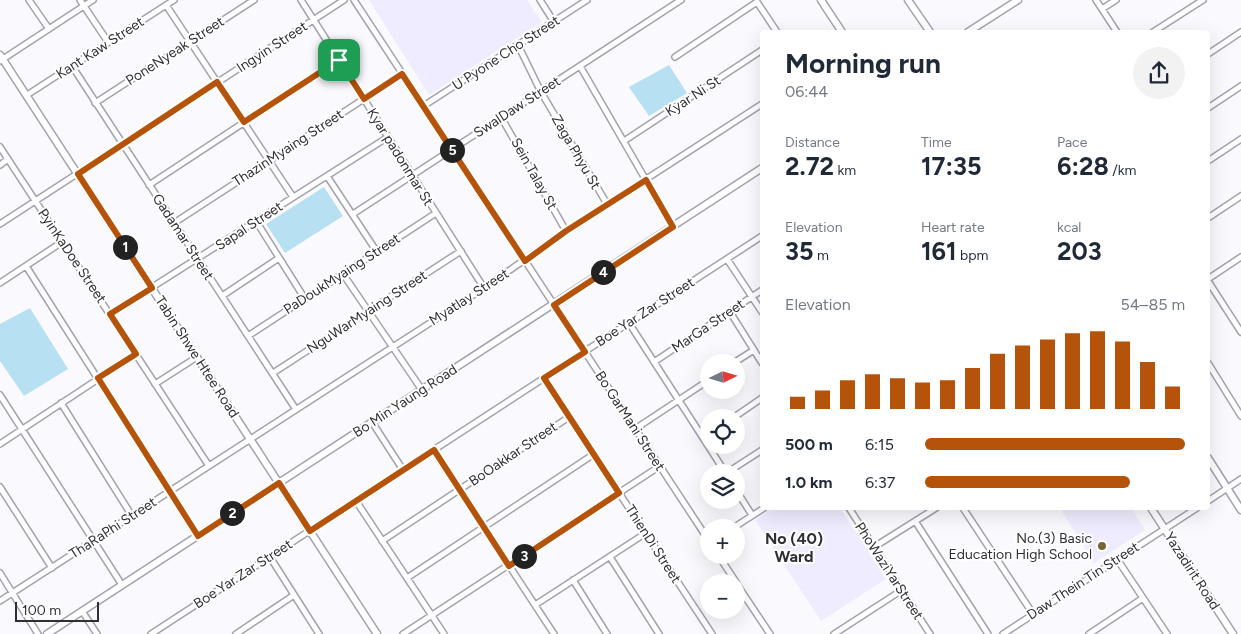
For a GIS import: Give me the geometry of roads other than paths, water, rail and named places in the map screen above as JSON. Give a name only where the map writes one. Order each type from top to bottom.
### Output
[{"type":"street","points":[[29,0],[49,29]]},
{"type":"street","points":[[80,0],[108,42]]},
{"type":"street","points":[[1,59],[93,0]]},
{"type":"street","name":"Kant Kaw Street","points":[[27,95],[174,0]]},
{"type":"street","name":"PoneNyeak Street","points":[[96,103],[254,0]]},
{"type":"street","name":"Kyar padonmar St","points":[[301,0],[484,288]]},
{"type":"street","name":"Ingyin Street","points":[[0,224],[344,0]]},
{"type":"street","name":"Bo GarMani Street","points":[[354,0],[700,527]]},
{"type":"street","points":[[540,0],[554,22]]},
{"type":"street","name":"U Pyone Cho Street","points":[[425,106],[587,0]]},
{"type":"street","name":"SwalDaw Street","points":[[353,214],[681,0]]},
{"type":"street","points":[[821,0],[841,30]]},
{"type":"street","points":[[908,0],[929,30]]},
{"type":"street","points":[[971,30],[1018,0]]},
{"type":"street","points":[[1096,0],[1116,30]]},
{"type":"street","points":[[1102,9],[1116,0]]},
{"type":"street","points":[[1156,30],[1203,0]]},
{"type":"street","points":[[674,57],[757,1],[776,30]]},
{"type":"street","points":[[166,5],[293,197]]},
{"type":"street","points":[[1210,53],[1241,32]]},
{"type":"street","name":"Zaga Phyu St","points":[[518,45],[540,92],[607,204]]},
{"type":"street","name":"Kyar Ni St","points":[[624,141],[760,51]]},
{"type":"street","name":"Tabin Shwe Htee Road","points":[[1,59],[27,95],[377,634]]},
{"type":"street","points":[[149,185],[339,60]]},
{"type":"street","name":"Gadamar Street","points":[[72,66],[296,408]]},
{"type":"street","points":[[580,66],[673,227]]},
{"type":"street","name":"ThazinMyaing Street","points":[[174,223],[402,74]]},
{"type":"street","points":[[1210,107],[1241,86]]},
{"type":"street","name":"Myatlay Street","points":[[250,439],[484,288],[566,231],[760,105]]},
{"type":"street","name":"Sein Talay St","points":[[501,117],[566,231]]},
{"type":"street","name":"Sapal Street","points":[[110,314],[388,137]]},
{"type":"street","points":[[1210,160],[1241,139]]},
{"type":"street","name":"PyinKaDoe Street","points":[[0,147],[209,466]]},
{"type":"street","points":[[0,165],[8,159]]},
{"type":"street","name":"Bo Min Yaung Road","points":[[48,634],[760,169]]},
{"type":"street","points":[[327,176],[377,252]]},
{"type":"street","points":[[1210,217],[1241,196]]},
{"type":"street","name":"PaDoukMyaing Street","points":[[248,336],[436,213]]},
{"type":"street","points":[[256,221],[305,298]]},
{"type":"street","name":"Boe Yar Zar Street","points":[[151,634],[760,237]]},
{"type":"street","points":[[0,283],[62,242]]},
{"type":"street","name":"NguWarMyaing Street","points":[[273,373],[460,251]]},
{"type":"street","points":[[1210,279],[1241,257]]},
{"type":"street","points":[[222,296],[279,258]]},
{"type":"street","points":[[727,259],[760,309]]},
{"type":"street","points":[[26,266],[198,536]]},
{"type":"street","points":[[343,274],[422,390]]},
{"type":"street","points":[[1210,283],[1241,332]]},
{"type":"street","name":"MarGa Street","points":[[654,362],[760,291]]},
{"type":"street","points":[[730,312],[760,360]]},
{"type":"street","points":[[629,323],[700,434]]},
{"type":"street","points":[[745,356],[754,350]]},
{"type":"street","points":[[0,444],[136,354]]},
{"type":"street","points":[[155,384],[196,357]]},
{"type":"street","points":[[1210,366],[1241,416]]},
{"type":"street","name":"ThienDi Street","points":[[544,378],[712,634]]},
{"type":"street","points":[[635,429],[700,386]]},
{"type":"street","points":[[0,395],[122,585]]},
{"type":"street","points":[[745,410],[760,399]]},
{"type":"street","points":[[61,403],[132,516]]},
{"type":"street","name":"BoOakkar Street","points":[[382,540],[569,417]]},
{"type":"street","points":[[372,422],[404,470]]},
{"type":"street","name":"ThaRaPhi Street","points":[[0,601],[250,439]]},
{"type":"street","points":[[434,450],[554,634]]},
{"type":"street","points":[[740,464],[760,451]]},
{"type":"street","points":[[407,578],[594,454]]},
{"type":"street","points":[[1210,461],[1241,510]]},
{"type":"street","points":[[403,634],[660,466]]},
{"type":"street","points":[[1210,500],[1241,479]]},
{"type":"street","points":[[0,487],[52,568]]},
{"type":"street","points":[[356,501],[444,634]]},
{"type":"street","points":[[745,504],[752,515]]},
{"type":"street","points":[[745,520],[761,510]]},
{"type":"street","name":"PhoWaziYarStreet","points":[[850,510],[929,634]]},
{"type":"street","points":[[874,547],[933,510]]},
{"type":"street","points":[[964,510],[1032,614]]},
{"type":"street","name":"Yazadirit Road","points":[[1152,510],[1233,634]]},
{"type":"street","name":"Daw Thein Tin Street","points":[[1003,634],[1194,510]]},
{"type":"street","points":[[915,521],[988,634]]},
{"type":"street","points":[[535,605],[646,533]]},
{"type":"street","points":[[270,557],[318,634]]},
{"type":"street","points":[[610,557],[659,634]]},
{"type":"street","points":[[1117,559],[1166,634]]},
{"type":"street","points":[[0,573],[38,634]]},
{"type":"street","points":[[573,580],[607,634]]},
{"type":"street","points":[[834,634],[902,590]]},
{"type":"street","points":[[236,634],[294,595]]},
{"type":"street","points":[[745,596],[770,634]]},
{"type":"street","points":[[1089,634],[1143,598]]},
{"type":"street","points":[[82,611],[97,634]]},
{"type":"water","points":[[669,65],[687,93],[649,116],[629,87]]},
{"type":"water","points":[[324,187],[343,216],[285,253],[266,224]]},
{"type":"water","points":[[30,308],[68,369],[24,396],[0,361],[0,324]]},
{"type":"place","name":"No.(3) Basic Education High School","points":[[1102,546]]},
{"type":"district","name":"No (40) Ward","points":[[794,547]]}]
